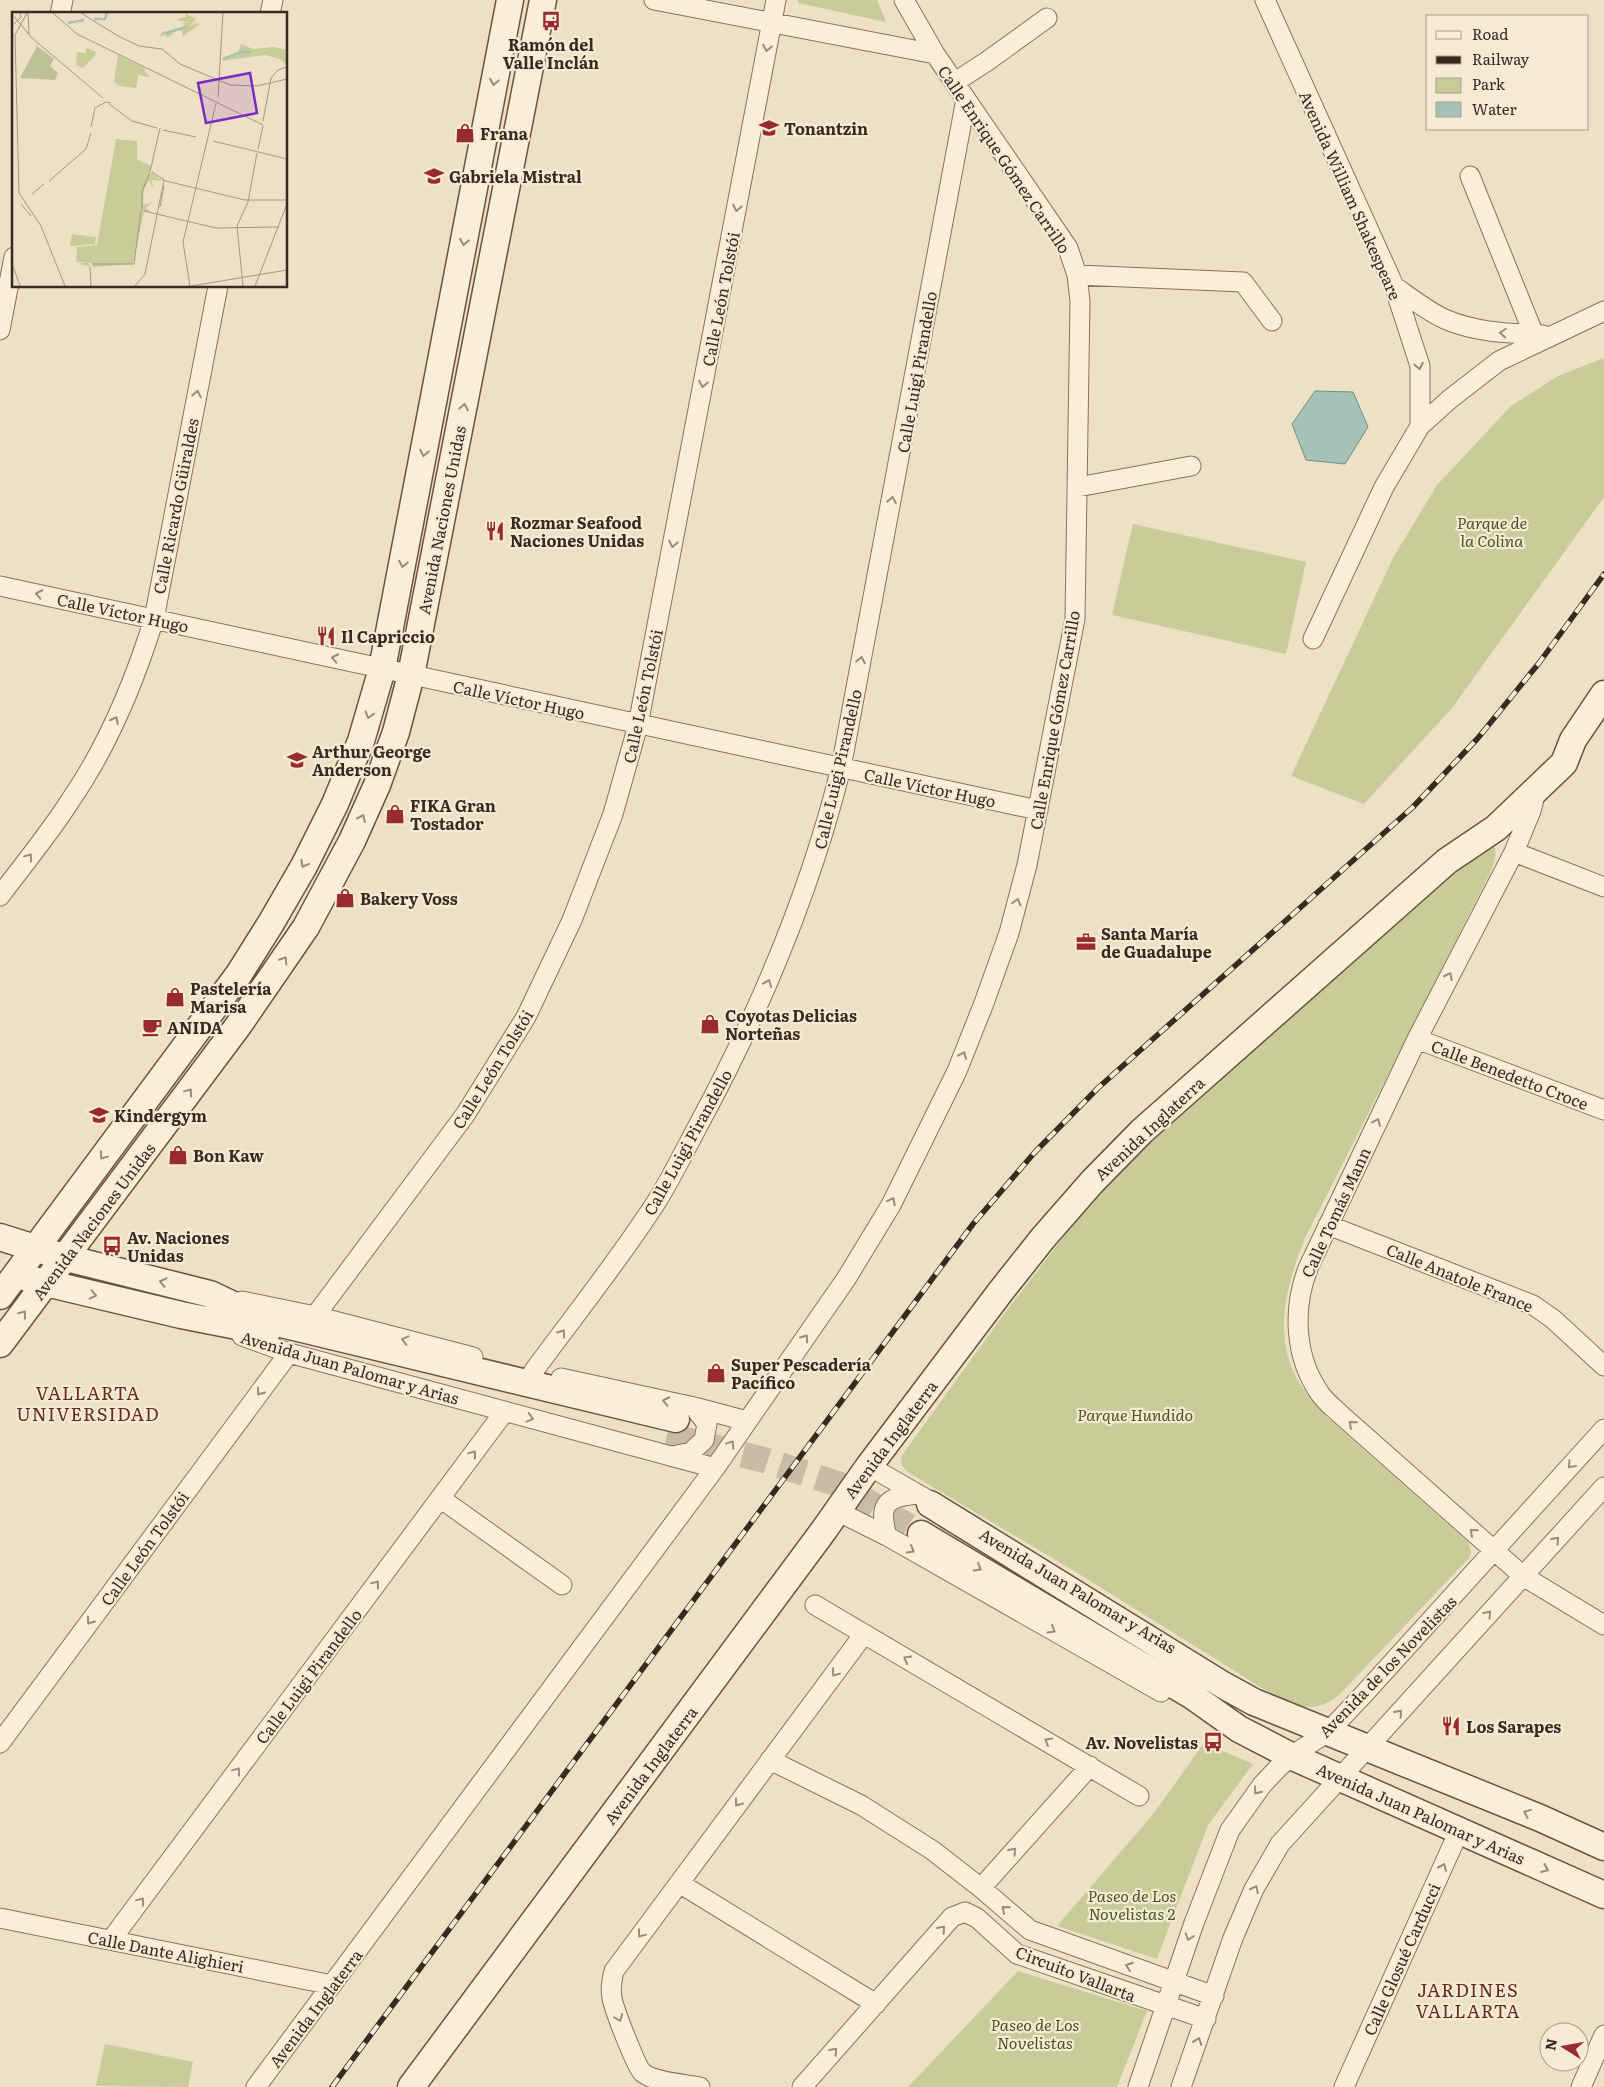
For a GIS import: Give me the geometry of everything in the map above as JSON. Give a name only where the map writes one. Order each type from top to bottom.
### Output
[{"type":"street","name":"Avenida Naciones Unidas","points":[[0,1296],[8,1273],[35,1248],[239,974],[304,866],[335,804],[361,741],[382,669],[510,0]]},
{"type":"street","name":"Avenida Naciones Unidas","points":[[0,1344],[238,1026],[306,926],[352,841],[377,785],[396,732],[411,675],[543,0]]},
{"type":"street","points":[[654,0],[935,54]]},
{"type":"street","name":"Calle León Tolstói","points":[[314,1316],[465,1114],[526,1017],[572,920],[610,823],[638,724],[776,0]]},
{"type":"street","name":"Calle Enrique Gómez Carrillo","points":[[747,1421],[846,1278],[890,1205],[957,1071],[1009,933],[1027,865],[1075,619],[1080,301],[1077,275],[1068,248],[935,54],[904,0]]},
{"type":"street","name":"Avenida William Shakespeare","points":[[1265,0],[1394,286],[1420,366],[1420,426]]},
{"type":"street","points":[[955,82],[1047,18]]},
{"type":"street","name":"Calle Luigi Pirandello","points":[[533,1372],[657,1200],[725,1075],[755,1014],[800,904],[816,858],[841,768],[966,99]]},
{"type":"street","points":[[1470,176],[1543,335]]},
{"type":"street","points":[[0,330],[12,267]]},
{"type":"street","points":[[1077,275],[1244,282],[1272,320]]},
{"type":"street","points":[[1394,286],[1446,320],[1467,327],[1489,332],[1543,335]]},
{"type":"street","name":"Calle Ricardo Güiraldes","points":[[0,896],[70,802],[95,760],[140,665],[154,619],[218,288]]},
{"type":"street","points":[[1408,331],[1407,322],[1409,314],[1415,310],[1429,310]]},
{"type":"street","points":[[1313,639],[1384,487],[1420,426],[1450,399],[1499,361],[1543,335],[1604,311]]},
{"type":"street","points":[[1078,487],[1191,466]]},
{"type":"street","name":"Calle Víctor Hugo","points":[[0,586],[1038,810]]},
{"type":"street","name":"Avenida Inglaterra","points":[[411,2087],[869,1466],[1043,1238],[1092,1182],[1142,1130],[1447,861],[1496,828],[1536,791],[1564,763],[1573,740],[1604,694]]},
{"type":"street","name":"Avenida Inglaterra","points":[[1447,861],[1464,838],[1573,740]]},
{"type":"street","name":"Calle Tomás Mann","points":[[1523,1576],[1321,1395],[1312,1379],[1300,1341],[1297,1319],[1299,1297],[1306,1274],[1328,1225],[1416,1039],[1514,852],[1531,811],[1536,791]]},
{"type":"street","points":[[1514,852],[1604,888]]},
{"type":"street","name":"Calle Benedetto Croce","points":[[1416,1039],[1604,1110]]},
{"type":"street","name":"Calle Anatole France","points":[[1328,1225],[1533,1306],[1553,1319],[1604,1366]]},
{"type":"street","points":[[0,1237],[66,1258],[210,1294]]},
{"type":"street","points":[[8,1273],[45,1284],[181,1315]]},
{"type":"street","name":"Avenida Juan Palomar y Arias","points":[[210,1294],[314,1316],[533,1372],[678,1429],[715,1468]]},
{"type":"street","name":"Avenida Juan Palomar y Arias","points":[[210,1294],[265,1320],[678,1429]]},
{"type":"street","name":"Avenida Juan Palomar y Arias","points":[[181,1315],[278,1334],[678,1429]]},
{"type":"street","name":"Avenida Juan Palomar y Arias","points":[[181,1315],[288,1353],[505,1411],[678,1429],[747,1421]]},
{"type":"street","name":"Calle León Tolstói","points":[[0,1743],[288,1353]]},
{"type":"street","name":"Calle Luigi Pirandello","points":[[112,1940],[505,1411]]},
{"type":"street","name":"Avenida Inglaterra","points":[[256,2087],[715,1468],[747,1421]]},
{"type":"street","name":"Avenida de los Novelistas","points":[[1138,2087],[1203,1897],[1230,1830],[1262,1785],[1292,1756],[1328,1732],[1410,1645],[1604,1429]]},
{"type":"street","name":"Avenida Juan Palomar y Arias","points":[[869,1466],[1223,1685],[1254,1702],[1540,1818],[1604,1847]]},
{"type":"street","points":[[1182,2087],[1233,1938],[1254,1889],[1280,1844],[1604,1487]]},
{"type":"street","points":[[887,1536],[882,1520],[889,1501],[897,1496],[924,1499]]},
{"type":"street","points":[[440,1498],[562,1585]]},
{"type":"street","name":"Avenida Juan Palomar y Arias","points":[[836,1511],[887,1536],[1159,1691],[1292,1756],[1604,1895]]},
{"type":"street","name":"Avenida Juan Palomar y Arias","points":[[921,1534],[1182,1690],[1239,1729]]},
{"type":"street","points":[[1523,1576],[1604,1625]]},
{"type":"street","points":[[815,1605],[1140,1796]]},
{"type":"street","points":[[700,2087],[652,2078],[643,2073],[636,2063],[612,2000],[610,1986],[614,1971],[864,1634]]},
{"type":"street","name":"Circuito Vallarta","points":[[770,1760],[862,1805],[932,1850],[981,1888],[1030,1930],[1214,1996]]},
{"type":"street","points":[[981,1888],[1090,1766]]},
{"type":"street","name":"Calle Glosué Carducci","points":[[1344,2087],[1459,1830]]},
{"type":"street","points":[[679,1883],[876,2004]]},
{"type":"street","name":"Circuito Vallarta","points":[[802,2087],[952,1918],[965,1912],[978,1918],[1017,1954],[1206,2020]]},
{"type":"street","name":"Calle Dante Alighieri","points":[[0,1918],[332,1985]]},
{"type":"street","points":[[1581,2087],[1604,2035]]},
{"type":"green space","points":[[798,0],[877,0],[886,22],[798,3]]},
{"type":"green space","name":"Parque de la Colina","points":[[1604,358],[1604,497],[1452,708],[1364,804],[1291,776],[1394,556],[1437,485],[1511,406],[1558,376]]},
{"type":"green space","points":[[1133,524],[1306,562],[1286,654],[1112,615]]},
{"type":"green space","name":"Parque Hundido","points":[[1490,844],[1494,846],[1496,851],[1487,880],[1299,1252],[1289,1287],[1284,1323],[1288,1358],[1295,1375],[1310,1398],[1328,1418],[1468,1542],[1471,1552],[1469,1558],[1340,1694],[1324,1704],[1308,1707],[1275,1696],[1079,1574],[906,1471],[901,1461],[903,1454],[1004,1314],[1072,1226],[1140,1151],[1263,1038],[1484,845]]},
{"type":"green space","name":"Paseo de Los Novelistas 2","points":[[1204,1743],[1253,1764],[1208,1825],[1157,1959],[1057,1926],[1154,1813]]},
{"type":"green space","name":"Paseo de Los Novelistas","points":[[1018,1971],[1147,2011],[1117,2087],[908,2087]]},
{"type":"green space","points":[[105,2044],[193,2062],[188,2087],[96,2086]]},
{"type":"water","points":[[1315,391],[1353,392],[1368,427],[1345,464],[1306,460],[1292,424]]},
{"type":"tunnel","points":[[667,1435],[764,1460],[838,1484],[921,1534]]},
{"type":"railway","points":[[332,2087],[973,1224],[1035,1152],[1098,1088],[1413,807],[1478,738],[1539,663],[1604,574]]},
{"type":"place","name":"Ramón del Valle Inclán","points":[[551,21]]},
{"type":"place","name":"Tonantzin","points":[[769,128]]},
{"type":"place","name":"Frana","points":[[465,133]]},
{"type":"place","name":"Gabriela Mistral","points":[[434,176]]},
{"type":"place","name":"Rozmar Seafood Naciones Unidas","points":[[495,531]]},
{"type":"place","name":"Il Capriccio","points":[[326,636]]},
{"type":"place","name":"Arthur George Anderson","points":[[297,760]]},
{"type":"place","name":"FIKA Gran Tostador","points":[[395,814]]},
{"type":"place","name":"Bakery Voss","points":[[345,898]]},
{"type":"place","name":"Santa María de Guadalupe","points":[[1086,942]]},
{"type":"place","name":"Pastelería Marisa","points":[[175,997]]},
{"type":"place","name":"Coyotas Delicias Norteñas","points":[[710,1024]]},
{"type":"place","name":"ANIDA","points":[[152,1027]]},
{"type":"place","name":"Kindergym","points":[[99,1115]]},
{"type":"place","name":"Bon Kaw","points":[[178,1155]]},
{"type":"place","name":"Av. Naciones Unidas","points":[[112,1246]]},
{"type":"place","name":"Super Pescadería Pacífico","points":[[716,1373]]},
{"type":"place","name":"Los Sarapes","points":[[1451,1726]]},
{"type":"place","name":"Av. Novelistas","points":[[1213,1742]]},
{"type":"district","name":"VALLARTA UNIVERSIDAD","points":[[88,1402]]},
{"type":"district","name":"JARDINES VALLARTA","points":[[1468,1999]]}]
